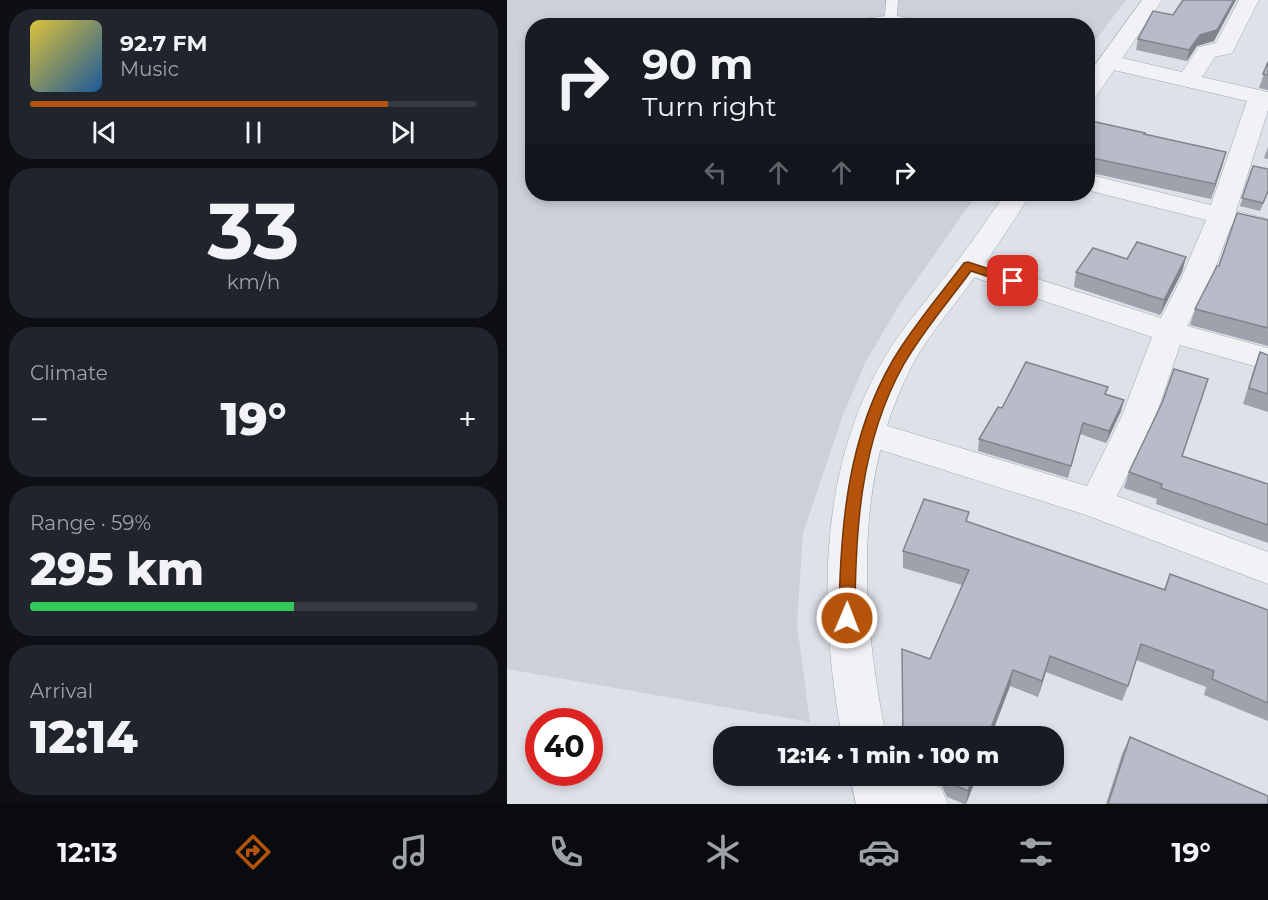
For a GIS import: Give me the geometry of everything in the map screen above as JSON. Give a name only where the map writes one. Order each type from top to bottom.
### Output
[{"type":"street","points":[[1095,82],[1152,0]]},
{"type":"street","points":[[1189,80],[1207,52],[1224,48],[1249,0]]},
{"type":"street","points":[[1097,502],[1139,417],[1169,332],[1196,279],[1264,99],[1109,62]]},
{"type":"street","points":[[1095,184],[1268,227]]},
{"type":"street","points":[[862,726],[855,695],[847,618],[847,549],[855,488],[868,433],[882,395],[899,361],[1013,201]]},
{"type":"street","points":[[968,266],[1169,332],[1268,359]]},
{"type":"street","points":[[868,433],[1097,502],[1268,568]]},
{"type":"street","points":[[874,786],[925,804]]},
{"type":"lane","points":[[892,0],[890,11],[892,18]]},
{"type":"shaded area","points":[[507,0],[1126,0],[1095,41],[1095,18],[525,18],[525,201],[972,201],[901,302],[866,361],[843,415],[803,533],[797,625],[810,722],[507,669]]},
{"type":"building","points":[[1183,0],[1234,0],[1217,30],[1200,35],[1189,50],[1138,39],[1153,11],[1173,15]]},
{"type":"building","points":[[1268,62],[1268,75],[1263,74]]},
{"type":"building","points":[[1095,122],[1226,152],[1215,184],[1095,159]]},
{"type":"building","points":[[1253,166],[1268,169],[1268,191],[1263,203],[1242,198]]},
{"type":"building","points":[[1237,213],[1268,220],[1268,328],[1195,309],[1219,266]]},
{"type":"building","points":[[1137,242],[1186,257],[1164,300],[1076,272],[1093,248],[1127,259]]},
{"type":"building","points":[[1260,352],[1268,355],[1268,394],[1249,388]]},
{"type":"building","points":[[1026,362],[1108,387],[1105,394],[1124,400],[1109,431],[1083,423],[1071,466],[979,439],[998,407],[1002,408]]},
{"type":"building","points":[[1174,369],[1208,379],[1182,456],[1268,484],[1268,525],[1161,488],[1162,484],[1129,472],[1162,403]]},
{"type":"building","points":[[924,499],[969,512],[966,521],[1165,590],[1170,574],[1268,610],[1268,703],[1212,679],[1214,671],[1141,644],[1128,686],[1050,656],[1042,681],[1013,670],[992,726],[903,726],[902,649],[930,659],[969,570],[903,551]]},
{"type":"building","points":[[1130,737],[1268,796],[1268,804],[1108,804]]},
{"type":"building","points":[[956,786],[970,786],[968,791]]},
{"type":"route","points":[[847,618],[847,549],[855,488],[868,433],[882,395],[899,361],[968,266],[1013,281]]}]
